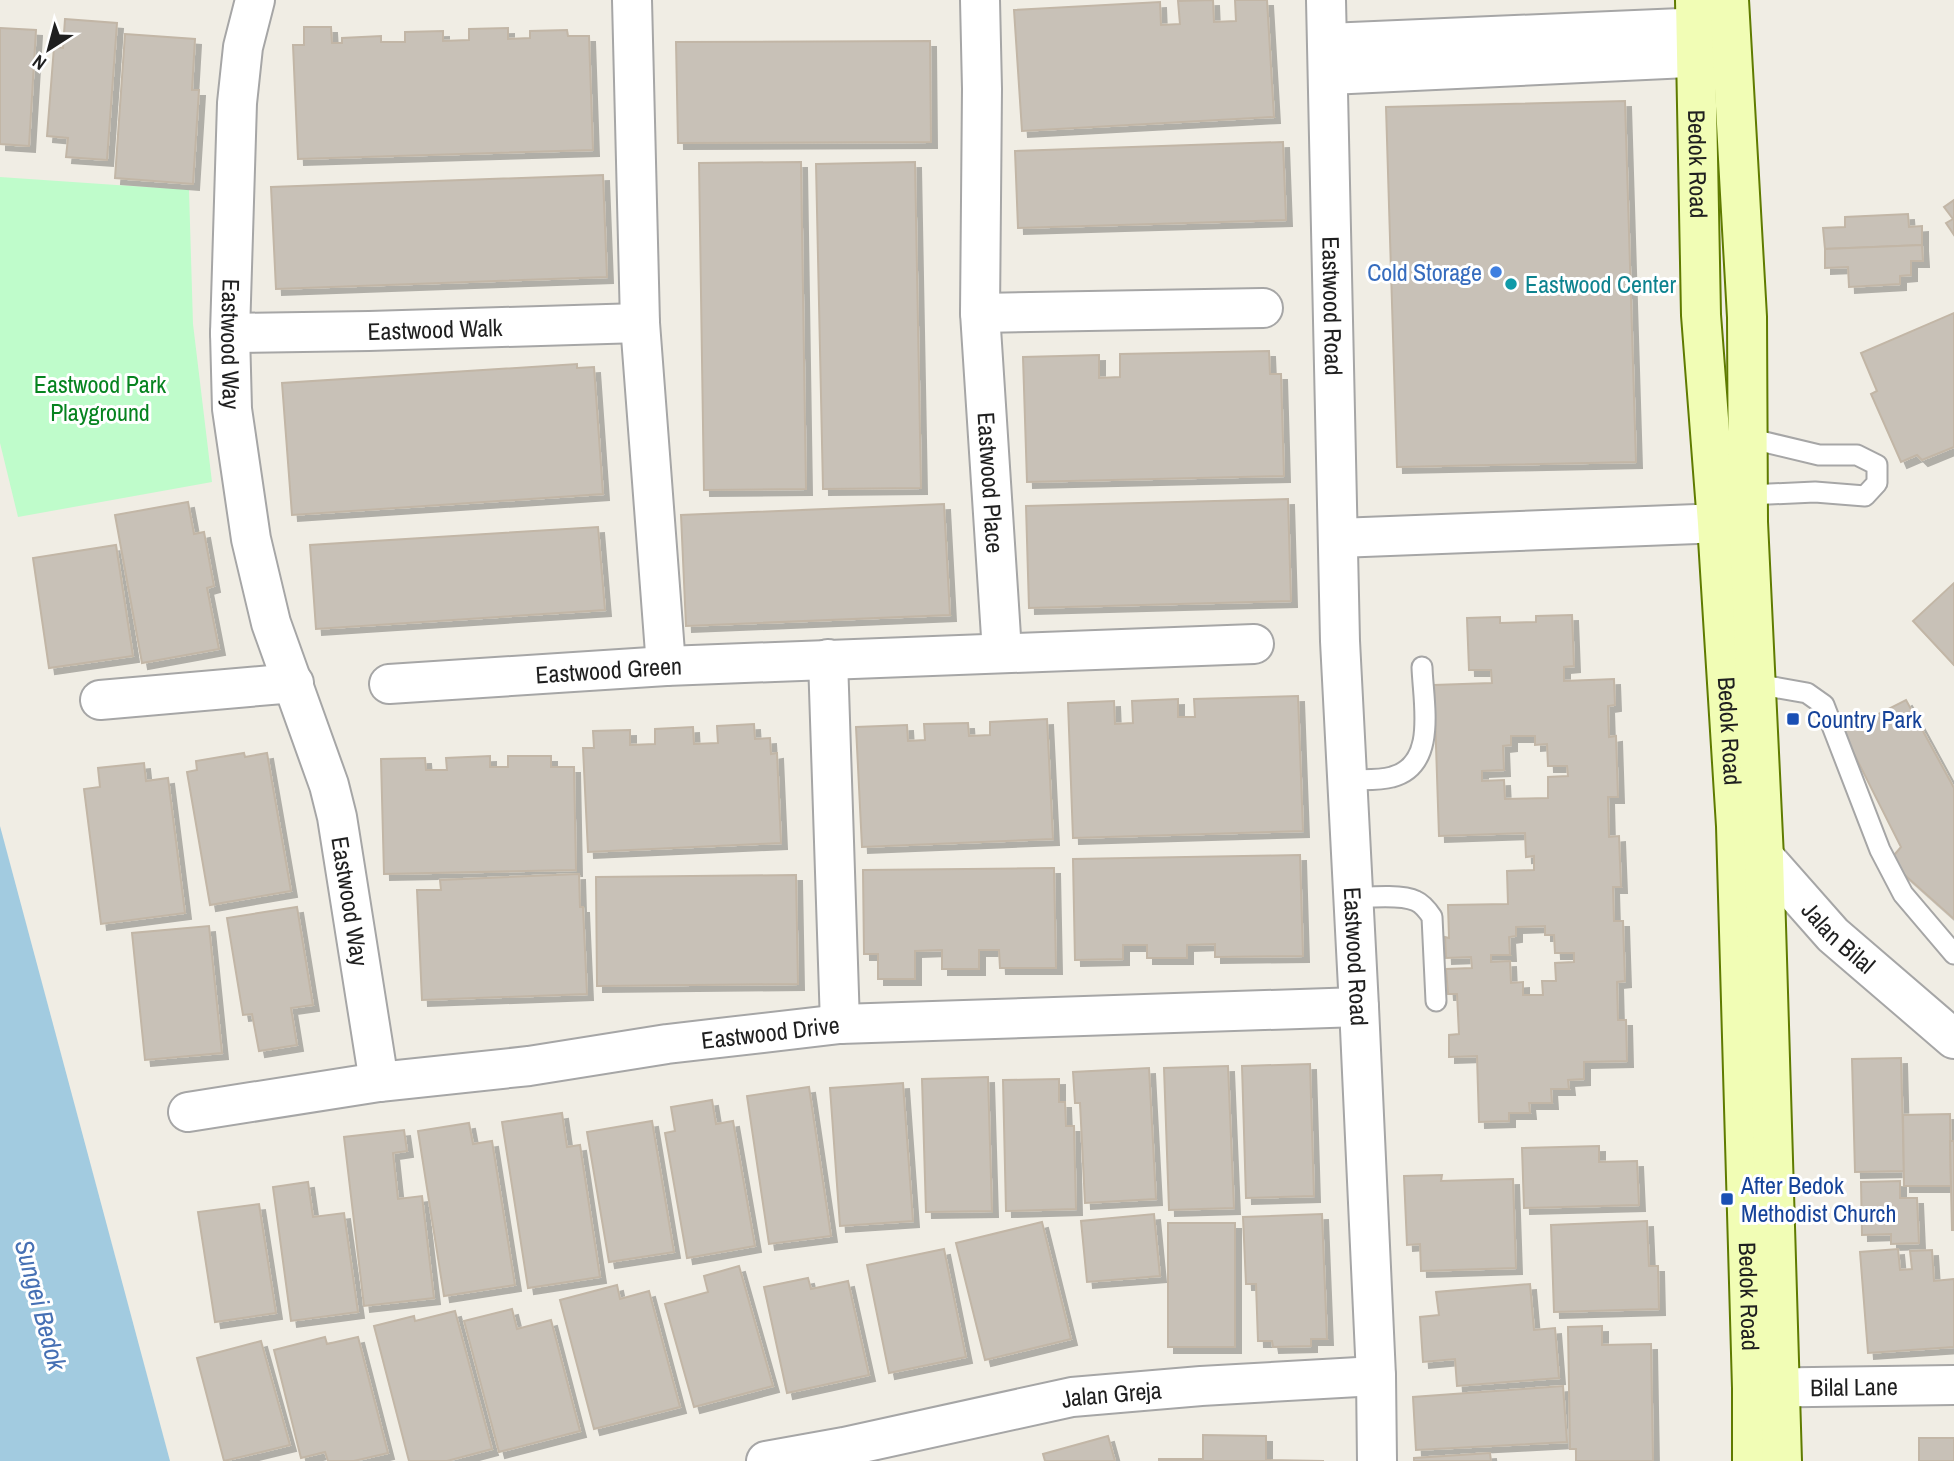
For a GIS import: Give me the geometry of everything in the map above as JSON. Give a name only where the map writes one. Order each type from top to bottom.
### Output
[{"type":"main road","name":"Bedok Road","points":[[1713,28],[1747,317],[1748,438],[1737,513],[1736,826],[1767,1388],[1782,1461]]},
{"type":"main road","name":"Bedok Road","points":[[1713,28],[1701,315],[1737,513],[1755,684],[1765,858],[1767,1388],[1752,1461]]},
{"type":"street","name":"Eastwood Way","points":[[255,0],[243,47],[237,103],[230,333],[232,409],[251,539],[271,623],[329,785],[337,817],[379,1082]]},
{"type":"street","points":[[632,0],[640,323],[666,666]]},
{"type":"street","name":"Eastwood Place","points":[[980,0],[980,313],[1002,652]]},
{"type":"street","name":"Eastwood Road","points":[[1326,0],[1340,641],[1376,1376]]},
{"type":"street","points":[[1329,59],[1713,28]]},
{"type":"street","points":[[980,313],[1263,308]]},
{"type":"street","name":"Eastwood Walk","points":[[230,333],[640,323]]},
{"type":"street","points":[[1338,538],[1737,513]]},
{"type":"street","name":"Eastwood Green","points":[[389,684],[666,666],[1254,644]]},
{"type":"street","points":[[828,659],[840,1024]]},
{"type":"street","points":[[100,700],[294,683]]},
{"type":"street","name":"Jalan Bilal","points":[[1736,826],[1833,935],[1954,1039]]},
{"type":"street","name":"Eastwood Drive","points":[[188,1112],[379,1082],[529,1066],[667,1044],[840,1024],[1359,1007]]},
{"type":"street","points":[[1376,1376],[1377,1461]]},
{"type":"street","name":"Jalan Greja","points":[[766,1461],[844,1447],[1072,1397],[1201,1385],[1376,1376]]},
{"type":"street","name":"Bilal Lane","points":[[1767,1388],[1954,1385]]},
{"type":"lane","points":[[1737,513],[1815,492],[1866,496],[1877,483],[1877,465],[1857,455],[1819,455],[1748,438]]},
{"type":"lane","points":[[1348,780],[1392,777],[1416,761],[1424,741],[1422,667]]},
{"type":"lane","points":[[1755,684],[1807,693],[1824,705],[1881,850],[1903,894],[1954,954]]},
{"type":"lane","points":[[1354,898],[1402,898],[1416,900],[1426,908],[1432,917],[1436,1001]]},
{"type":"green space","name":"Eastwood Park Playground","points":[[0,177],[189,190],[193,324],[212,482],[18,517],[0,443]]},
{"type":"water","name":"Sungei Bedok","points":[[0,826],[170,1461],[0,1461]]},
{"type":"building","points":[[1213,0],[1214,22],[1236,21],[1235,0],[1267,0],[1274,117],[1022,131],[1014,10],[1160,2],[1161,25],[1180,24],[1178,1]]},
{"type":"building","points":[[65,19],[117,23],[107,160],[66,157],[68,138],[47,136],[54,47],[63,48]]},
{"type":"building","points":[[304,27],[331,27],[332,43],[342,43],[342,38],[381,36],[381,42],[405,42],[405,32],[443,31],[443,41],[469,40],[469,29],[508,28],[508,39],[530,38],[530,31],[567,30],[568,36],[589,36],[593,150],[298,159],[293,45],[304,45]]},
{"type":"building","points":[[0,28],[36,30],[29,146],[0,144]]},
{"type":"building","points":[[125,34],[195,39],[192,90],[199,90],[193,184],[115,178]]},
{"type":"building","points":[[930,41],[931,142],[678,143],[676,42]]},
{"type":"building","name":"Eastwood Center","points":[[1625,101],[1636,462],[1397,467],[1386,107]]},
{"type":"building","points":[[1283,142],[1286,220],[1018,228],[1015,151]]},
{"type":"building","points":[[801,162],[806,489],[704,490],[699,163]]},
{"type":"building","points":[[915,162],[921,488],[823,489],[816,164]]},
{"type":"building","points":[[603,175],[607,277],[276,289],[271,187]]},
{"type":"building","points":[[1954,200],[1954,235],[1946,223],[1953,219],[1944,207]]},
{"type":"building","points":[[1908,214],[1909,227],[1922,226],[1922,245],[1825,249],[1823,228],[1845,227],[1845,217]]},
{"type":"building","points":[[1922,245],[1923,261],[1911,261],[1911,275],[1900,276],[1900,284],[1849,287],[1848,267],[1825,268],[1825,249]]},
{"type":"building","points":[[1954,313],[1954,447],[1922,460],[1917,455],[1901,462],[1871,394],[1877,391],[1861,353]]},
{"type":"building","points":[[1269,351],[1270,374],[1281,374],[1284,476],[1027,482],[1023,357],[1099,355],[1099,378],[1120,377],[1120,354]]},
{"type":"building","points":[[577,364],[577,368],[594,367],[603,494],[292,515],[282,383]]},
{"type":"building","points":[[1288,499],[1291,601],[1029,608],[1026,506]]},
{"type":"building","points":[[188,502],[194,534],[204,532],[214,586],[207,588],[219,649],[142,663],[115,515]]},
{"type":"building","points":[[944,504],[950,615],[686,626],[681,515]]},
{"type":"building","points":[[598,527],[605,610],[316,629],[310,545]]},
{"type":"building","points":[[116,545],[133,656],[49,668],[33,558]]},
{"type":"building","points":[[1954,583],[1954,665],[1913,621]]},
{"type":"building","points":[[1572,615],[1574,666],[1564,667],[1564,681],[1614,679],[1615,705],[1608,706],[1609,737],[1616,736],[1618,797],[1608,797],[1609,837],[1619,836],[1621,887],[1613,887],[1614,921],[1623,921],[1625,981],[1617,982],[1618,1020],[1626,1020],[1627,1061],[1584,1062],[1584,1079],[1568,1080],[1569,1089],[1551,1089],[1552,1103],[1529,1103],[1530,1113],[1509,1113],[1509,1121],[1479,1122],[1477,1056],[1449,1057],[1449,1035],[1459,1034],[1457,994],[1448,994],[1446,969],[1472,968],[1471,957],[1446,958],[1445,937],[1449,938],[1448,905],[1508,904],[1507,871],[1534,870],[1534,856],[1526,857],[1525,833],[1439,836],[1434,685],[1492,683],[1491,670],[1469,670],[1467,618],[1500,617],[1500,623],[1536,622],[1536,616]],"holes":[[[1511,736],[1535,736],[1535,745],[1547,744],[1548,766],[1567,766],[1568,776],[1548,777],[1548,798],[1505,799],[1504,780],[1482,781],[1482,771],[1504,770],[1503,746],[1511,745]],[[1545,926],[1545,935],[1554,935],[1555,953],[1574,953],[1574,962],[1555,963],[1556,981],[1542,981],[1543,995],[1523,995],[1523,982],[1511,983],[1510,961],[1491,962],[1491,955],[1510,955],[1509,937],[1516,936],[1516,927]]]},
{"type":"building","points":[[1298,696],[1303,831],[1073,838],[1068,703],[1114,701],[1115,724],[1133,723],[1132,701],[1178,699],[1178,717],[1195,717],[1194,699]]},
{"type":"building","points":[[1906,700],[1954,788],[1954,919],[1889,861],[1901,847],[1843,732]]},
{"type":"building","points":[[1047,719],[1053,839],[862,847],[856,727],[907,725],[908,741],[925,740],[924,724],[968,723],[969,736],[990,735],[990,722]]},
{"type":"building","points":[[754,724],[755,739],[770,738],[771,754],[777,753],[781,843],[588,852],[583,748],[594,748],[593,731],[630,730],[630,745],[655,744],[655,729],[693,727],[694,744],[718,743],[717,726]]},
{"type":"building","points":[[244,753],[245,757],[267,753],[291,891],[210,905],[187,772],[197,770],[196,761]]},
{"type":"building","points":[[490,756],[490,767],[508,767],[508,756],[551,756],[551,767],[574,767],[576,870],[384,874],[381,759],[425,758],[426,770],[447,770],[446,758]]},
{"type":"building","points":[[144,763],[146,781],[168,778],[185,913],[101,924],[84,789],[100,787],[98,768]]},
{"type":"building","points":[[1300,855],[1303,956],[1215,957],[1215,944],[1187,945],[1187,958],[1147,958],[1147,945],[1123,945],[1123,959],[1075,960],[1073,859]]},
{"type":"building","points":[[1054,868],[1056,968],[1000,968],[999,950],[979,950],[979,969],[942,969],[942,950],[915,951],[915,979],[878,979],[878,954],[864,954],[863,870]]},
{"type":"building","points":[[579,874],[587,994],[422,1000],[417,890],[441,890],[440,880]]},
{"type":"building","points":[[796,875],[798,984],[597,986],[596,877]]},
{"type":"building","points":[[297,907],[313,1005],[291,1008],[297,1045],[259,1051],[252,1014],[243,1015],[227,918]]},
{"type":"building","points":[[209,926],[222,1053],[145,1060],[132,933]]},
{"type":"building","points":[[1901,1058],[1904,1171],[1855,1172],[1852,1059]]},
{"type":"building","points":[[1310,1064],[1314,1196],[1246,1198],[1242,1066]]},
{"type":"building","points":[[1228,1066],[1234,1208],[1169,1210],[1164,1068]]},
{"type":"building","points":[[1149,1068],[1156,1199],[1085,1203],[1080,1103],[1075,1103],[1073,1072]]},
{"type":"building","points":[[988,1077],[992,1211],[926,1212],[922,1079]]},
{"type":"building","points":[[1059,1079],[1059,1102],[1065,1102],[1066,1126],[1074,1126],[1076,1209],[1006,1211],[1003,1080]]},
{"type":"building","points":[[903,1083],[913,1221],[840,1226],[830,1088]]},
{"type":"building","points":[[809,1087],[831,1236],[769,1244],[747,1096]]},
{"type":"building","points":[[712,1100],[716,1124],[733,1121],[755,1246],[687,1258],[665,1133],[675,1131],[671,1107]]},
{"type":"building","points":[[562,1113],[567,1147],[580,1145],[600,1277],[528,1288],[502,1122]]},
{"type":"building","points":[[1950,1114],[1951,1186],[1904,1186],[1903,1115]]},
{"type":"building","points":[[652,1121],[674,1252],[609,1262],[587,1132]]},
{"type":"building","points":[[469,1123],[473,1144],[492,1141],[515,1285],[444,1296],[418,1131]]},
{"type":"building","points":[[404,1130],[407,1151],[393,1153],[398,1199],[422,1196],[434,1298],[364,1306],[344,1137]]},
{"type":"building","points":[[1950,1141],[1954,1141],[1954,1230],[1952,1230]]},
{"type":"building","points":[[1599,1146],[1599,1162],[1637,1161],[1639,1205],[1524,1208],[1522,1148]]},
{"type":"building","points":[[1442,1175],[1441,1181],[1513,1179],[1516,1268],[1421,1271],[1420,1244],[1407,1245],[1404,1176]]},
{"type":"building","points":[[1900,1181],[1900,1198],[1917,1198],[1919,1243],[1891,1244],[1891,1234],[1862,1235],[1861,1182]]},
{"type":"building","points":[[308,1182],[313,1217],[344,1213],[358,1312],[291,1321],[273,1187]]},
{"type":"building","points":[[259,1204],[276,1313],[215,1322],[198,1212]]},
{"type":"building","points":[[1154,1214],[1160,1276],[1087,1282],[1081,1221]]},
{"type":"building","points":[[1322,1214],[1327,1339],[1311,1339],[1311,1346],[1273,1347],[1272,1341],[1258,1341],[1256,1284],[1246,1284],[1243,1217]]},
{"type":"building","points":[[1647,1221],[1649,1266],[1658,1266],[1659,1309],[1554,1312],[1551,1225]]},
{"type":"building","points":[[1042,1222],[1071,1339],[985,1360],[956,1243]]},
{"type":"building","points":[[1168,1223],[1235,1223],[1235,1347],[1168,1347]]},
{"type":"building","points":[[944,1249],[966,1357],[889,1373],[867,1265]]},
{"type":"building","points":[[1898,1249],[1900,1270],[1912,1269],[1910,1251],[1932,1250],[1934,1281],[1954,1279],[1954,1347],[1868,1353],[1860,1252]]},
{"type":"building","points":[[739,1266],[773,1386],[694,1407],[665,1304],[708,1292],[704,1276]]},
{"type":"building","points":[[808,1278],[811,1289],[848,1281],[869,1375],[787,1393],[764,1287]]},
{"type":"building","points":[[1530,1284],[1534,1330],[1555,1328],[1559,1378],[1457,1386],[1455,1359],[1423,1362],[1420,1317],[1439,1315],[1436,1292]]},
{"type":"building","points":[[617,1285],[620,1299],[649,1291],[680,1407],[594,1429],[560,1300]]},
{"type":"building","points":[[512,1309],[517,1329],[551,1320],[580,1431],[499,1452],[464,1321]]},
{"type":"building","points":[[455,1311],[492,1449],[447,1461],[409,1461],[374,1326],[414,1316],[415,1321]]},
{"type":"building","points":[[1602,1326],[1602,1345],[1651,1344],[1653,1461],[1576,1461],[1576,1449],[1570,1449],[1568,1327]]},
{"type":"building","points":[[325,1337],[327,1344],[358,1337],[388,1453],[354,1461],[328,1461],[325,1452],[301,1458],[274,1350]]},
{"type":"building","points":[[261,1341],[290,1445],[224,1461],[197,1358]]},
{"type":"building","points":[[1563,1386],[1567,1442],[1416,1450],[1413,1397]]},
{"type":"building","points":[[1203,1435],[1266,1436],[1266,1460],[1324,1461],[1159,1461],[1203,1459]]},
{"type":"building","points":[[1108,1436],[1115,1461],[1045,1461],[1043,1454]]},
{"type":"building","points":[[1919,1438],[1954,1438],[1954,1461],[1919,1461]]},
{"type":"building","points":[[1490,1453],[1491,1461],[1414,1461],[1414,1458]]},
{"type":"place","name":"Cold Storage","points":[[1496,272]]},
{"type":"place","name":"Eastwood Center","points":[[1511,284]]},
{"type":"place","name":"Country Park","points":[[1793,719]]},
{"type":"place","name":"After Bedok Methodist Church","points":[[1727,1199]]}]
